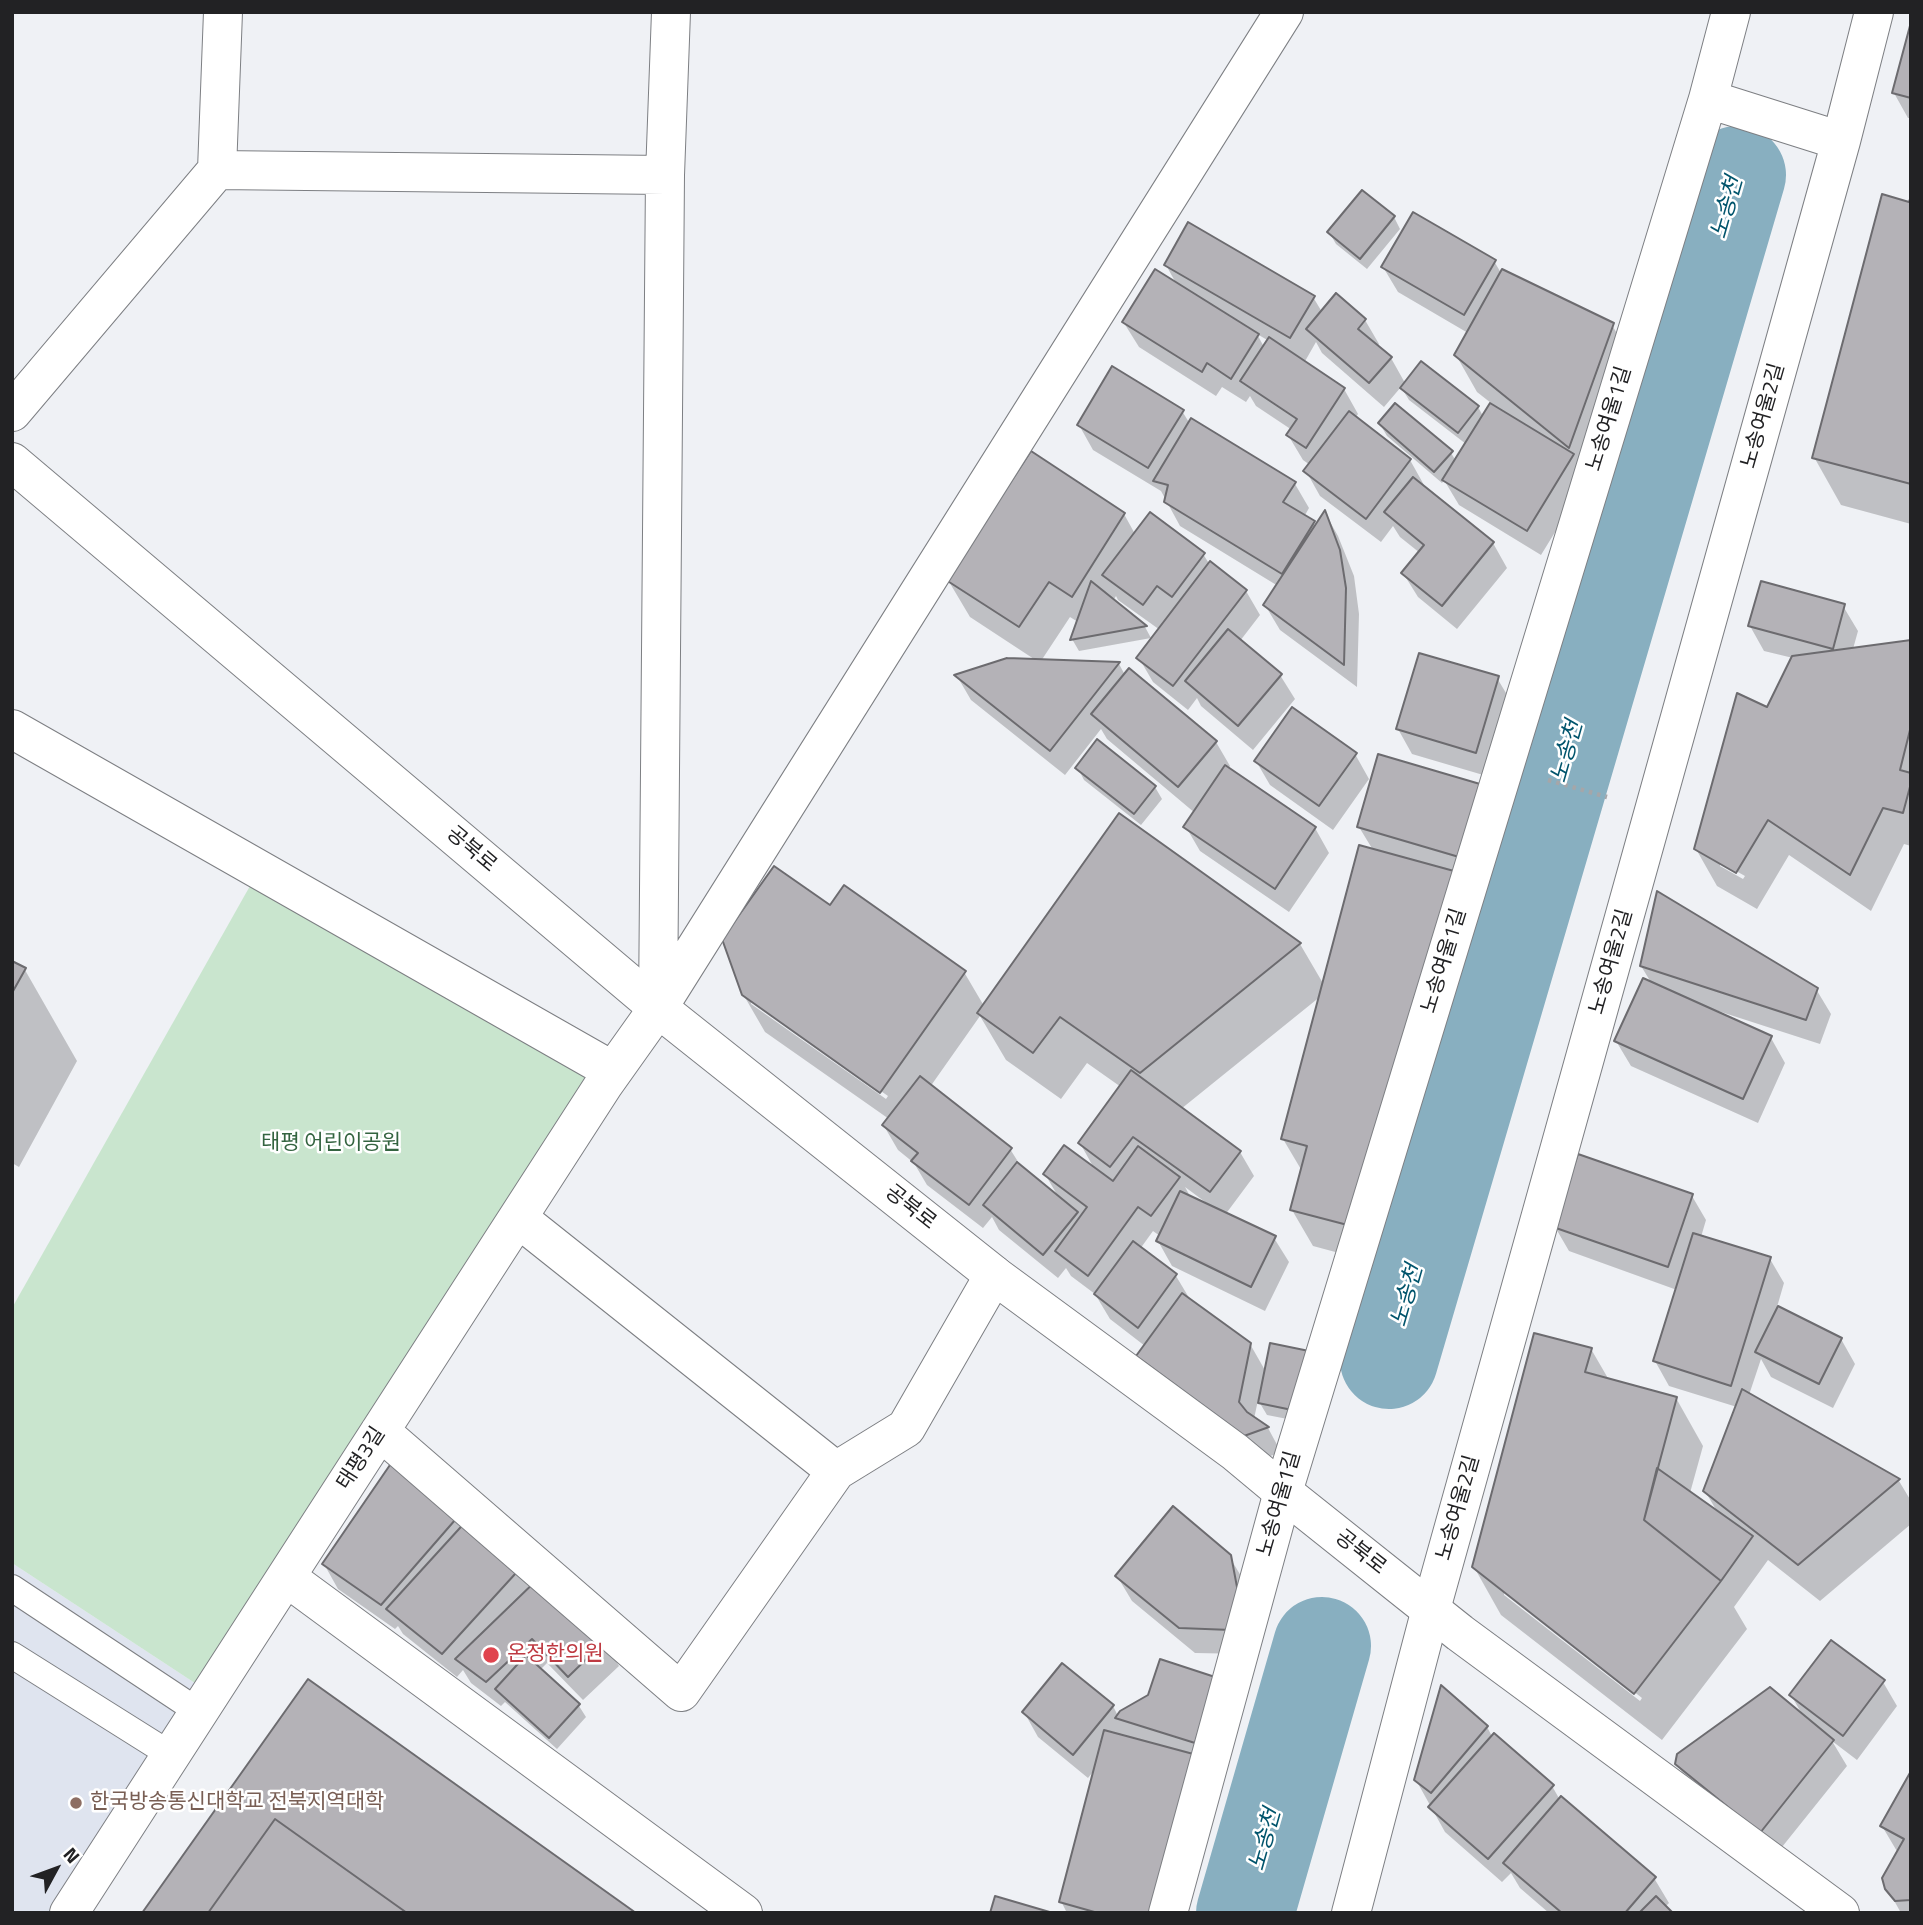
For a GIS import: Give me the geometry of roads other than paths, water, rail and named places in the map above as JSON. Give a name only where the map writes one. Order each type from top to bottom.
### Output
[{"type":"street","points":[[12,412],[217,170],[223,12]]},
{"type":"street","points":[[658,1009],[665,175],[671,12]]},
{"type":"street","name":"태평3길","points":[[69,1913],[613,1071],[658,1009],[1284,12]]},
{"type":"street","name":"노송여울1길","points":[[1168,1913],[1283,1492],[1709,99],[1731,12]]},
{"type":"street","name":"노송여울2길","points":[[1351,1913],[1431,1609],[1841,141],[1874,12]]},
{"type":"street","points":[[1709,99],[1841,141]]},
{"type":"street","points":[[217,170],[665,175]]},
{"type":"street","name":"공북로","points":[[12,462],[658,1009],[994,1275],[1235,1452],[1460,1633],[1840,1913]]},
{"type":"street","points":[[12,729],[613,1071]]},
{"type":"street","points":[[518,1217],[836,1471]]},
{"type":"street","points":[[380,1431],[681,1692],[836,1471],[906,1428],[994,1275]]},
{"type":"street","points":[[286,1577],[743,1913]]},
{"type":"lane","points":[[12,1588],[199,1712]]},
{"type":"lane","points":[[12,1655],[171,1755]]},
{"type":"waterway","name":"노송천","points":[[1737,175],[1746,145]]},
{"type":"waterway","name":"노송천","points":[[1389,1360],[1737,175]]},
{"type":"waterway","name":"노송천","points":[[1245,1913],[1322,1646]]},
{"type":"place","name":"온정한의원","points":[[491,1655]]},
{"type":"place","name":"한국방송통신대학교 전북지역대학","points":[[76,1803]]},
{"type":"park label","name":"태평 어린이공원","points":[[331,1144]]}]
